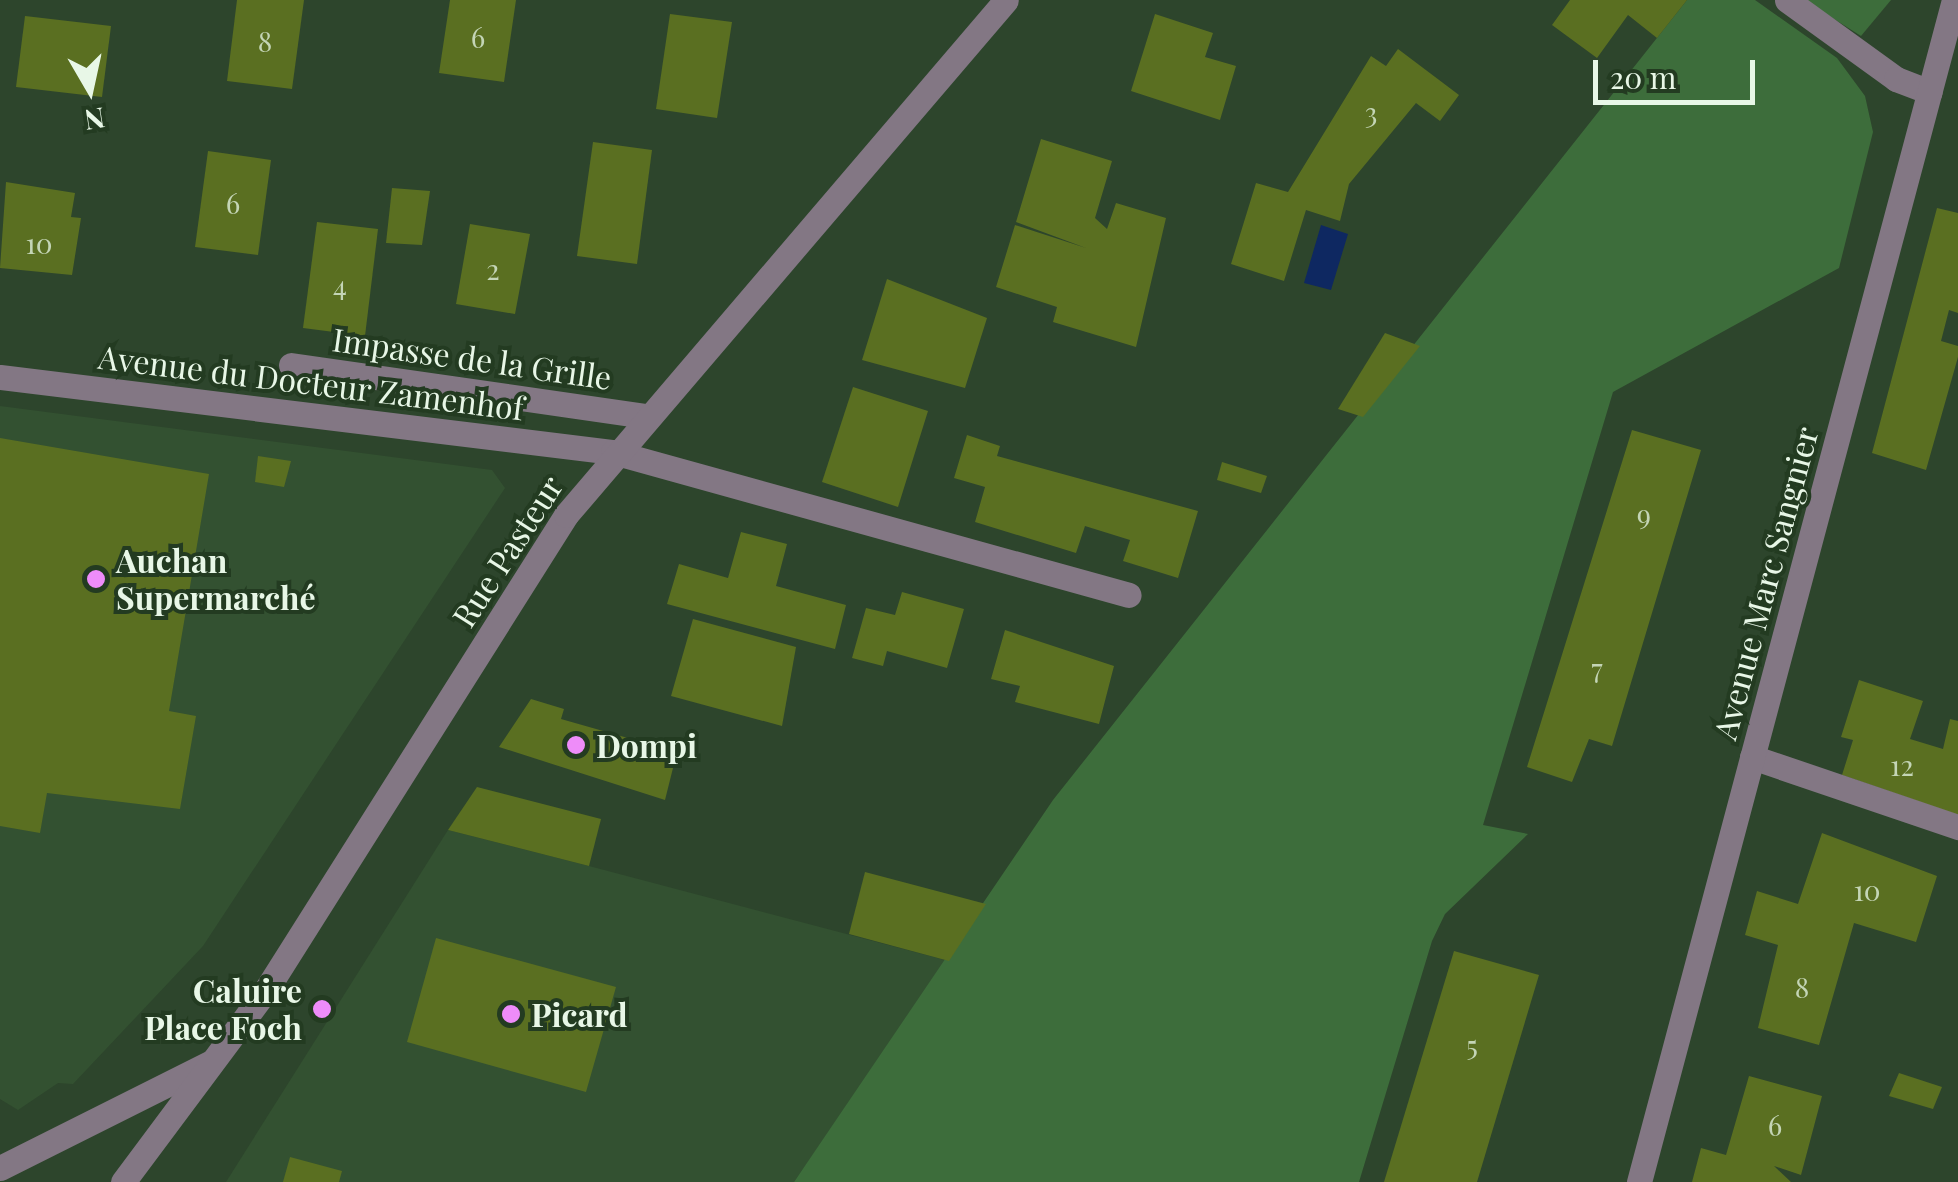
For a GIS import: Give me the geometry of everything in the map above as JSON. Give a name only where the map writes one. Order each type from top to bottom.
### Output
[{"type":"street","name":"Rue Pasteur","points":[[123,1182],[219,1058],[614,452],[1006,0]]},
{"type":"street","points":[[1787,0],[1896,80],[1930,92]]},
{"type":"street","name":"Avenue Marc Sangnier","points":[[1638,1182],[1954,0]]},
{"type":"street","name":"Impasse de la Grille","points":[[291,365],[644,416]]},
{"type":"street","name":"Avenue du Docteur Zamenhof","points":[[0,377],[614,452],[1129,595]]},
{"type":"street","points":[[1752,758],[1958,827]]},
{"type":"street","points":[[0,1168],[219,1058]]},
{"type":"shaded area","points":[[1687,0],[1755,0],[1837,58],[1865,96],[1873,132],[1839,268],[1613,392],[1483,825],[1528,834],[1445,914],[1432,941],[1359,1182],[794,1182],[1053,800]]},
{"type":"shaded area","points":[[1804,0],[1891,0],[1861,36]]},
{"type":"shaded area","points":[[0,406],[492,470],[505,488],[203,946],[73,1084],[58,1083],[18,1110],[0,1099]]},
{"type":"shaded area","points":[[448,830],[949,961],[794,1182],[226,1182]]},
{"type":"water","points":[[1321,225],[1348,234],[1331,290],[1304,283]]},
{"type":"building","points":[[237,0],[304,0],[292,89],[227,81]]},
{"type":"building","points":[[450,0],[516,0],[504,82],[439,73]]},
{"type":"building","points":[[1570,0],[1687,0],[1657,38],[1628,15],[1597,58],[1552,25]]},
{"type":"building","points":[[670,14],[732,22],[717,118],[656,109]]},
{"type":"building","points":[[1155,14],[1213,33],[1205,57],[1236,66],[1220,120],[1131,91]]},
{"type":"building","points":[[25,16],[111,26],[102,97],[16,87]]},
{"type":"building","points":[[1398,49],[1459,95],[1440,121],[1416,103],[1349,184],[1340,221],[1306,210],[1284,281],[1231,264],[1256,183],[1288,192],[1371,56],[1386,66]]},
{"type":"building","points":[[1041,139],[1112,161],[1095,218],[1107,229],[1116,203],[1166,218],[1136,347],[1053,322],[1057,307],[996,287],[1015,225],[1086,248],[1016,222]]},
{"type":"building","points":[[593,142],[652,150],[637,264],[577,256]]},
{"type":"building","points":[[208,151],[271,160],[258,255],[195,247]]},
{"type":"building","points":[[6,182],[75,193],[71,217],[81,218],[72,275],[0,268]]},
{"type":"building","points":[[392,188],[430,191],[422,245],[386,243]]},
{"type":"building","points":[[1937,208],[1958,213],[1958,313],[1949,310],[1941,341],[1958,346],[1958,357],[1926,470],[1872,453]]},
{"type":"building","points":[[317,222],[378,229],[365,336],[303,328]]},
{"type":"building","points":[[470,224],[530,234],[515,314],[456,304]]},
{"type":"building","points":[[887,279],[987,318],[965,388],[862,360]]},
{"type":"building","points":[[1385,333],[1420,346],[1363,417],[1338,409]]},
{"type":"building","points":[[853,387],[928,411],[898,507],[822,482]]},
{"type":"building","points":[[1632,430],[1701,450],[1612,746],[1589,739],[1572,782],[1527,767]]},
{"type":"building","points":[[967,435],[1000,446],[997,456],[1198,511],[1178,578],[1123,561],[1130,540],[1085,526],[1076,553],[975,522],[985,487],[954,478]]},
{"type":"building","name":"Auchan Supermarché","points":[[0,438],[209,474],[169,711],[196,716],[180,809],[47,793],[40,833],[0,826]]},
{"type":"building","points":[[258,456],[291,461],[284,487],[255,482]]},
{"type":"building","points":[[1222,462],[1267,476],[1261,493],[1217,480]]},
{"type":"building","points":[[741,532],[787,544],[776,586],[846,605],[835,649],[667,604],[679,564],[728,578]]},
{"type":"building","points":[[902,592],[964,609],[947,668],[887,651],[883,666],[852,658],[866,608],[895,615]]},
{"type":"building","points":[[693,619],[796,647],[782,726],[671,696]]},
{"type":"building","points":[[1005,630],[1114,666],[1099,724],[1015,702],[1020,686],[991,679]]},
{"type":"building","points":[[1859,680],[1923,701],[1910,739],[1943,749],[1950,719],[1958,721],[1958,815],[1842,775],[1853,740],[1841,737]]},
{"type":"building","points":[[531,699],[564,709],[561,719],[677,752],[665,800],[499,747]]},
{"type":"building","points":[[477,787],[601,819],[589,866],[448,830]]},
{"type":"building","points":[[1822,833],[1937,876],[1916,942],[1854,923],[1819,1045],[1758,1028],[1778,945],[1745,935],[1757,891],[1798,904]]},
{"type":"building","points":[[865,872],[986,904],[949,961],[849,934]]},
{"type":"building","name":"Picard","points":[[436,938],[616,987],[586,1092],[407,1042]]},
{"type":"building","points":[[1454,951],[1539,975],[1477,1182],[1384,1182]]},
{"type":"building","points":[[1899,1073],[1942,1087],[1933,1109],[1889,1096]]},
{"type":"building","points":[[1749,1076],[1822,1096],[1801,1175],[1774,1166],[1791,1182],[1692,1182],[1701,1148],[1726,1155]]},
{"type":"building","points":[[290,1157],[342,1171],[339,1182],[283,1182]]},
{"type":"place","name":"Auchan Supermarché","points":[[96,579]]},
{"type":"place","name":"Dompi","points":[[576,745]]},
{"type":"place","name":"Caluire Place Foch","points":[[322,1009]]},
{"type":"place","name":"Picard","points":[[511,1014]]}]
